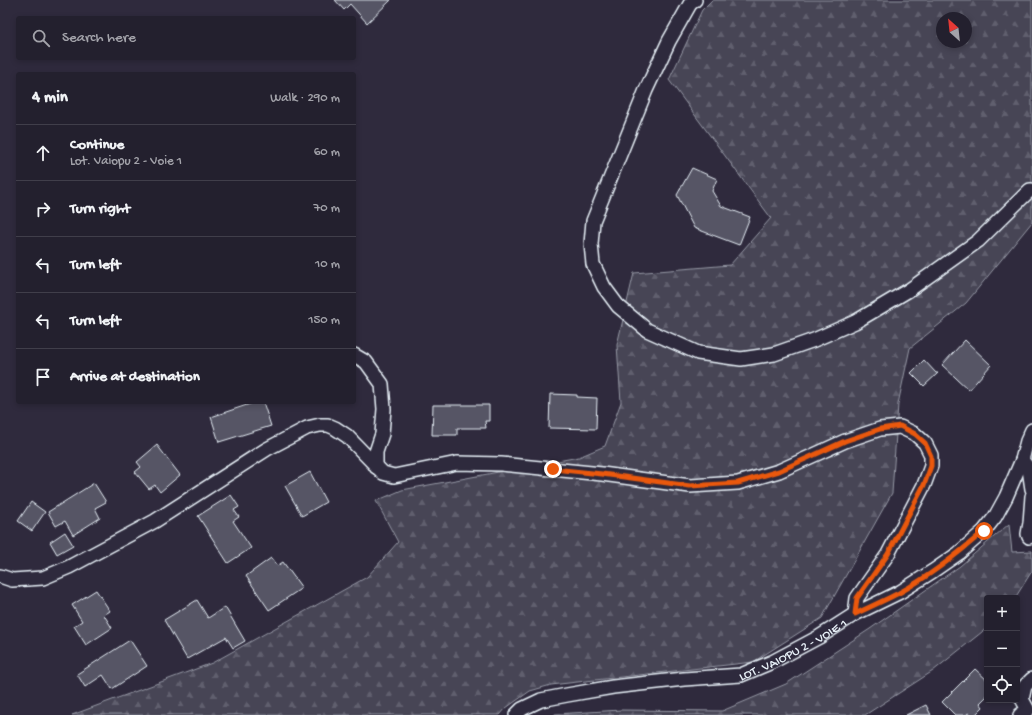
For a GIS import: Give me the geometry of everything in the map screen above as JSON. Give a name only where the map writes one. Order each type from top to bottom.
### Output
[{"type":"street","points":[[692,1],[669,41],[646,90],[593,221],[591,244],[593,264],[604,287],[618,306],[647,330],[698,353],[741,359],[774,354],[814,340],[855,322],[909,290],[978,241],[1030,190],[1032,190]]},
{"type":"street","points":[[356,356],[366,362],[382,384],[384,409],[382,434],[376,452],[376,467]]},
{"type":"street","points":[[0,576],[12,580],[42,578],[69,567],[155,521],[267,449],[313,426],[328,425],[341,431],[383,473],[394,476],[457,463],[501,464],[602,474],[690,486],[738,483],[779,471],[845,441],[880,429],[900,426],[915,434],[925,443],[931,456],[931,466],[924,485],[888,554],[857,598],[855,614]]},
{"type":"street","name":"LOT. VAIOPU 2 - VOIE 1","points":[[516,715],[522,709],[541,700],[567,695],[629,685],[741,675],[772,662],[819,637],[855,614],[900,592],[933,571],[958,553],[984,531],[995,517],[1006,497],[1022,460],[1027,441],[1032,430]]},
{"type":"street","points":[[1022,460],[1029,469],[1032,489]]},
{"type":"street","points":[[1032,496],[1028,534],[1029,537],[1032,534]]},
{"type":"street","points":[[1026,712],[1022,699],[1025,686],[1032,679]]},
{"type":"green space","points":[[712,0],[1032,0],[1032,222],[966,303],[910,348],[898,404],[892,493],[822,618],[753,662],[551,685],[530,691],[506,708],[500,715],[72,715],[212,663],[367,577],[398,542],[376,501],[402,490],[579,457],[605,446],[621,402],[617,345],[634,273],[730,265],[771,218],[669,80],[702,10]]},
{"type":"green space","points":[[1009,524],[1012,552],[1032,551],[1032,571],[1017,595],[984,595],[984,630],[933,671],[865,715],[554,715],[621,710],[722,711],[786,684],[870,629],[960,566]]},
{"type":"building","points":[[335,0],[391,0],[367,23],[350,4],[344,10]]},
{"type":"building","points":[[692,168],[717,179],[712,191],[721,206],[750,217],[739,245],[694,228],[677,195]]},
{"type":"building","points":[[965,340],[991,365],[969,390],[942,365]]},
{"type":"building","points":[[924,360],[936,373],[938,373],[924,386],[911,373]]},
{"type":"building","points":[[550,394],[577,395],[577,397],[597,398],[596,429],[549,428]]},
{"type":"building","points":[[250,404],[264,404],[271,426],[219,442],[211,417]]},
{"type":"building","points":[[433,405],[489,405],[489,421],[485,421],[486,428],[457,428],[457,435],[432,435]]},
{"type":"building","points":[[157,445],[180,475],[160,492],[155,485],[149,489],[135,472],[141,467],[137,462]]},
{"type":"building","points":[[310,472],[326,502],[302,516],[285,486]]},
{"type":"building","points":[[94,483],[106,502],[95,508],[100,518],[73,535],[65,521],[56,526],[48,512]]},
{"type":"building","points":[[231,495],[239,507],[234,510],[239,517],[233,521],[251,548],[228,563],[198,516]]},
{"type":"building","points":[[31,502],[45,512],[32,531],[18,521]]},
{"type":"building","points":[[65,532],[73,545],[57,554],[50,542]]},
{"type":"building","points":[[271,558],[277,566],[283,562],[302,588],[269,610],[246,576]]},
{"type":"building","points":[[96,590],[110,611],[104,615],[112,628],[86,645],[74,626],[82,621],[72,605]]},
{"type":"building","points":[[197,600],[208,618],[225,607],[245,641],[233,648],[226,637],[187,659],[164,620]]},
{"type":"building","points":[[130,640],[147,666],[112,689],[103,675],[85,687],[77,674]]},
{"type":"building","points":[[975,669],[984,677],[984,699],[980,703],[983,707],[975,715],[968,713],[966,715],[955,715],[942,702]]},
{"type":"building","points":[[926,705],[931,715],[906,715]]},
{"type":"route","points":[[553,469],[690,486],[738,483],[779,471],[845,441],[880,429],[900,426],[915,434],[925,443],[931,456],[931,466],[924,485],[888,554],[857,598],[855,614],[900,592],[933,571],[971,543],[984,531]]}]
